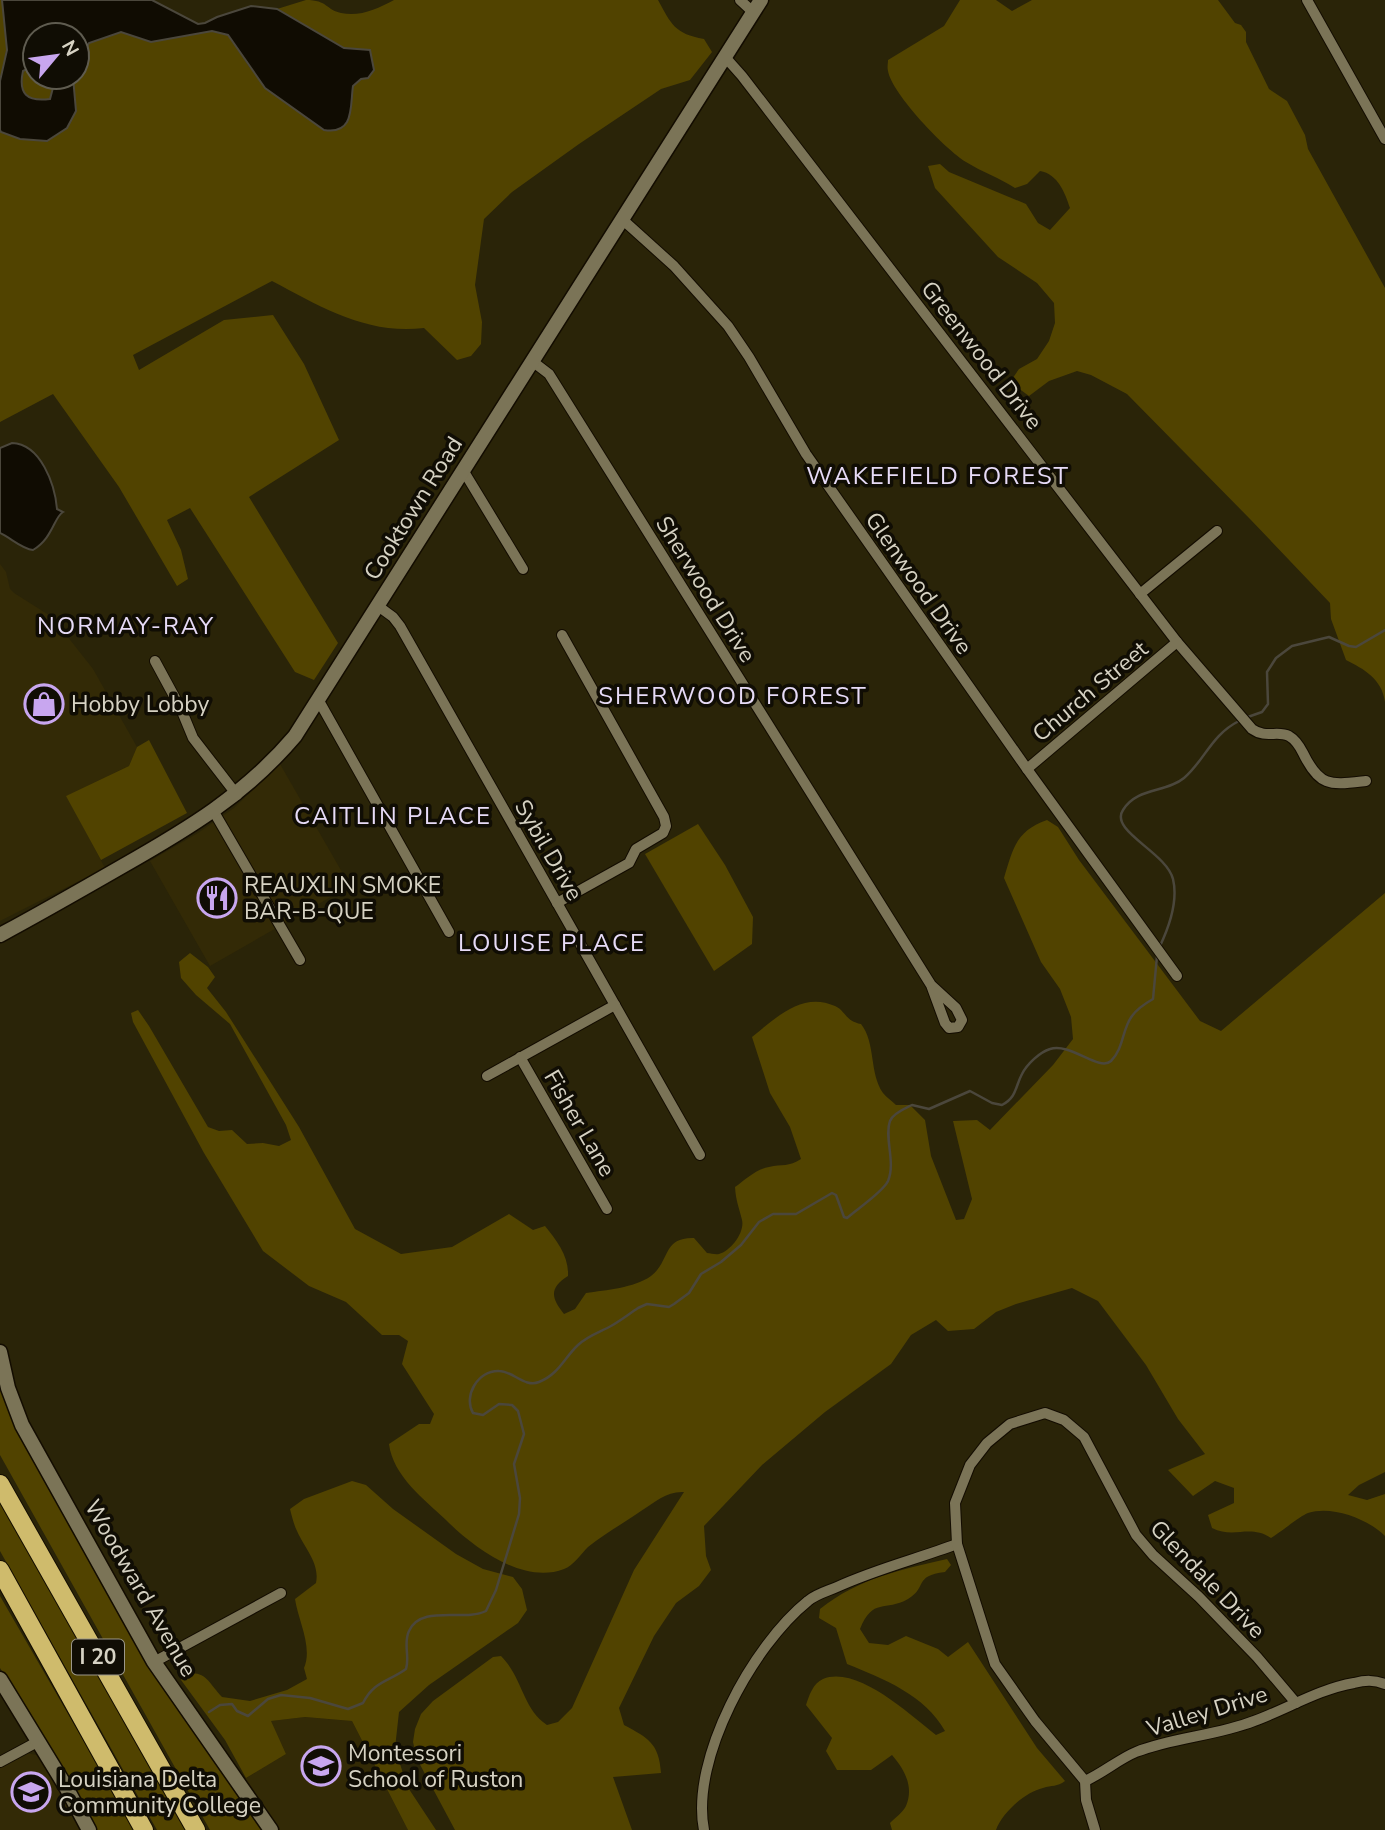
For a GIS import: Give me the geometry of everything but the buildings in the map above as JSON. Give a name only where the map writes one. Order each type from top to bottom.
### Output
[{"type":"highway","name":"I 20","points":[[0,1482],[196,1830]]},
{"type":"highway","name":"I 20","points":[[0,1570],[144,1830]]},
{"type":"street","points":[[740,0],[757,6]]},
{"type":"street","points":[[1307,0],[1385,139]]},
{"type":"street","name":"Cooktown Road","points":[[0,935],[215,812],[278,756],[319,701],[757,6]]},
{"type":"street","name":"Greenwood Drive","points":[[726,58],[1177,642],[1252,729],[1260,735],[1290,737],[1300,747],[1314,775],[1324,782],[1339,784],[1366,781]]},
{"type":"street","name":"Glenwood Drive","points":[[622,220],[682,275],[728,326],[806,454],[1027,769],[1177,976]]},
{"type":"street","name":"Sherwood Drive","points":[[532,361],[550,374],[931,985]]},
{"type":"street","points":[[463,470],[523,569]]},
{"type":"street","points":[[1140,594],[1217,531]]},
{"type":"street","name":"Sybil Drive","points":[[379,606],[398,623],[700,1155]]},
{"type":"street","points":[[557,903],[629,863],[636,849],[663,833],[666,826],[664,817],[562,635]]},
{"type":"street","name":"Church Street","points":[[1027,769],[1177,642]]},
{"type":"street","points":[[155,661],[193,738],[237,795]]},
{"type":"street","points":[[319,701],[449,932]]},
{"type":"street","points":[[215,812],[300,960]]},
{"type":"street","points":[[487,1076],[615,1005]]},
{"type":"street","name":"Fisher Lane","points":[[520,1057],[607,1209]]},
{"type":"street","name":"Woodward Avenue","points":[[0,1352],[8,1388],[22,1425],[155,1662],[271,1830]]},
{"type":"street","name":"Glendale Drive","points":[[1095,1830],[1086,1800],[1084,1781],[1035,1721],[995,1664],[957,1544],[955,1503],[970,1465],[987,1443],[1010,1424],[1045,1413],[1064,1420],[1084,1437],[1136,1535],[1257,1657],[1296,1703]]},
{"type":"street","points":[[704,1830],[701,1796],[721,1726],[740,1685],[773,1637],[810,1599],[872,1571],[920,1558],[957,1544]]},
{"type":"street","points":[[155,1662],[281,1593]]},
{"type":"street","points":[[0,1679],[39,1741],[89,1830]]},
{"type":"street","name":"Valley Drive","points":[[1084,1781],[1133,1754],[1167,1741],[1204,1736],[1254,1721],[1352,1683],[1374,1680],[1385,1685]]},
{"type":"street","points":[[0,1762],[39,1741]]},
{"type":"shaded area","points":[[0,0],[6,20],[7,41],[0,81]]},
{"type":"shaded area","points":[[2,0],[152,0],[198,24],[251,6],[277,9],[344,48],[370,50],[374,70],[368,78],[361,79],[353,86],[351,110],[346,124],[334,130],[324,130],[265,88],[228,35],[212,31],[151,42],[121,32],[91,42],[91,21],[21,21],[21,91],[30,98],[42,100],[50,99],[52,91],[74,91],[76,111],[67,128],[47,141],[20,139],[0,130],[0,81],[7,50]]},
{"type":"shaded area","points":[[306,0],[323,3],[336,12],[355,14],[394,0],[658,0],[675,27],[686,34],[704,39],[712,52],[690,80],[661,89],[579,144],[512,192],[484,219],[475,285],[482,322],[481,344],[471,356],[457,360],[424,328],[403,329],[364,323],[327,309],[272,281],[133,355],[139,370],[224,320],[273,315],[304,364],[339,440],[249,497],[338,643],[314,680],[295,672],[190,508],[167,520],[181,550],[188,579],[177,586],[119,487],[53,394],[0,422],[0,130],[1,132],[76,111],[74,91],[91,91],[91,42],[121,32],[151,42],[212,31],[228,35],[250,68],[324,130],[351,99],[353,86],[361,79],[369,51],[344,48],[277,9]]},
{"type":"shaded area","points":[[960,0],[996,0],[1012,11],[1032,0],[1218,0],[1235,23],[1241,25],[1246,32],[1246,42],[1269,89],[1287,101],[1305,135],[1308,149],[1385,288],[1385,702],[1376,681],[1346,660],[1331,619],[1330,603],[1127,394],[1091,375],[1077,371],[1049,381],[1029,396],[1010,382],[1019,369],[1037,359],[1049,341],[1055,323],[1054,303],[1037,283],[998,257],[935,188],[928,166],[940,164],[949,172],[1026,204],[1038,223],[1050,230],[1070,208],[1060,185],[1046,173],[1040,171],[1027,184],[1015,188],[957,156],[921,121],[892,81],[888,60],[944,26]]},
{"type":"shaded area","points":[[24,91],[52,91],[50,99],[35,99]]},
{"type":"shaded area","points":[[12,443],[31,450],[45,467],[57,509],[63,512],[45,540],[33,550],[0,533],[0,448]]},
{"type":"shaded area","points":[[0,564],[6,572],[10,589],[52,617],[93,669],[137,747],[129,766],[67,796],[105,868],[0,921]]},
{"type":"shaded area","points":[[149,740],[187,813],[101,860],[66,796],[129,766],[137,747]]},
{"type":"shaded area","points":[[280,764],[350,886],[210,966],[150,861],[234,808]]},
{"type":"shaded area","points":[[1047,820],[1058,827],[1079,860],[1200,1021],[1221,1031],[1385,893],[1385,1472],[1359,1485],[1348,1495],[1367,1500],[1385,1494],[1385,1536],[1359,1519],[1328,1511],[1308,1513],[1271,1538],[1256,1532],[1228,1532],[1212,1528],[1208,1515],[1234,1503],[1234,1488],[1215,1481],[1193,1496],[1168,1470],[1205,1454],[1178,1419],[1146,1365],[1098,1301],[1072,1288],[996,1312],[974,1329],[948,1331],[936,1320],[911,1335],[891,1364],[825,1412],[762,1465],[704,1526],[706,1556],[711,1570],[699,1586],[676,1603],[654,1636],[619,1708],[624,1725],[651,1743],[660,1763],[661,1773],[613,1777],[632,1830],[455,1830],[417,1759],[413,1742],[421,1714],[433,1701],[493,1657],[501,1656],[514,1674],[532,1710],[547,1725],[558,1722],[572,1708],[634,1570],[684,1492],[672,1493],[656,1501],[594,1542],[574,1563],[548,1573],[516,1568],[500,1561],[457,1531],[403,1477],[392,1456],[389,1444],[419,1424],[430,1424],[434,1414],[402,1364],[408,1341],[399,1335],[382,1335],[346,1302],[309,1286],[263,1251],[204,1153],[133,1022],[131,1013],[138,1010],[149,1026],[208,1127],[219,1131],[232,1130],[247,1144],[279,1146],[291,1140],[286,1125],[230,1024],[196,995],[181,978],[179,962],[190,953],[208,967],[215,977],[207,988],[226,1012],[299,1127],[355,1229],[401,1254],[452,1247],[509,1214],[533,1230],[545,1226],[558,1243],[567,1262],[568,1276],[558,1285],[554,1294],[556,1303],[564,1314],[575,1309],[586,1293],[628,1286],[651,1276],[676,1242],[694,1238],[707,1253],[724,1252],[736,1240],[742,1225],[735,1187],[760,1170],[801,1159],[790,1127],[770,1093],[752,1037],[780,1015],[801,1004],[823,1002],[835,1006],[852,1021],[861,1024],[869,1040],[879,1085],[896,1105],[910,1105],[925,1120],[931,1156],[956,1220],[964,1219],[972,1199],[953,1121],[977,1120],[990,1130],[1053,1065],[1073,1039],[1071,1017],[1060,989],[1041,962],[1004,878],[1010,858],[1022,835]]},
{"type":"shaded area","points":[[698,824],[725,865],[753,917],[752,944],[714,971],[645,854]]},
{"type":"shaded area","points":[[0,1372],[12,1413],[263,1830],[210,1830],[0,1455]]},
{"type":"shaded area","points":[[352,1481],[366,1485],[393,1509],[456,1554],[483,1569],[513,1577],[522,1589],[527,1610],[518,1623],[429,1685],[399,1712],[395,1748],[407,1786],[436,1830],[408,1830],[352,1721],[305,1717],[271,1721],[286,1754],[246,1778],[225,1740],[181,1680],[182,1675],[196,1673],[205,1678],[222,1697],[250,1701],[287,1690],[307,1679],[304,1668],[306,1642],[295,1599],[316,1583],[317,1576],[290,1509],[304,1499]]},
{"type":"shaded area","points":[[0,1500],[185,1830],[157,1830],[0,1551]]},
{"type":"shaded area","points":[[947,1559],[951,1565],[945,1572],[929,1576],[908,1599],[875,1609],[860,1629],[869,1643],[888,1645],[906,1636],[938,1649],[948,1657],[968,1642],[1037,1748],[1065,1781],[1036,1790],[1022,1799],[1003,1817],[996,1830],[892,1830],[890,1823],[905,1808],[909,1792],[909,1785],[901,1767],[892,1755],[871,1770],[837,1770],[826,1751],[832,1738],[806,1705],[812,1690],[823,1679],[852,1679],[898,1705],[936,1735],[945,1731],[937,1718],[915,1698],[889,1682],[847,1664],[836,1628],[819,1618],[820,1609],[865,1582],[896,1571]]},
{"type":"shaded area","points":[[0,1596],[135,1830],[94,1830],[35,1723],[0,1668]]},
{"type":"shaded area","name":"Montessori School of Ruston","points":[[305,1717],[352,1721],[408,1830],[278,1830],[243,1780],[286,1754],[270,1721]]},
{"type":"shaded area","name":"Louisiana Delta Community College","points":[[27,1753],[41,1756],[82,1830],[0,1830],[0,1767]]},
{"type":"waterway","points":[[1245,718],[1262,712],[1268,704],[1267,672],[1276,658],[1292,646],[1329,637],[1356,647],[1385,630]]},
{"type":"waterway","points":[[1160,946],[1172,913],[1173,879],[1160,860],[1124,826],[1121,818],[1123,810],[1136,797],[1184,778],[1215,740],[1239,721]]},
{"type":"waterway","points":[[209,1712],[220,1705],[232,1704],[237,1711],[248,1716],[268,1699],[281,1695],[310,1698],[348,1709],[363,1703],[377,1686],[406,1669],[407,1636],[415,1623],[433,1616],[477,1614],[486,1611],[496,1590],[519,1514],[520,1498],[514,1464],[524,1434],[518,1411],[512,1405],[499,1404],[483,1415],[473,1413],[470,1406],[471,1392],[479,1379],[499,1371],[529,1383],[546,1379],[582,1342],[638,1308],[647,1304],[669,1307],[674,1304],[689,1293],[701,1274],[721,1262],[741,1245],[759,1222],[773,1214],[796,1214],[832,1193],[836,1195],[844,1217],[847,1218],[888,1181],[891,1166],[888,1135],[890,1121],[903,1109],[912,1105],[929,1109],[970,1091],[992,1103],[1002,1105],[1013,1095],[1027,1066],[1050,1049],[1066,1049],[1099,1063],[1111,1061],[1132,1016],[1153,999],[1157,956]]},
{"type":"place","name":"Hobby Lobby","points":[[44,704]]},
{"type":"place","name":"REAUXLIN SMOKE BAR-B-QUE","points":[[217,898]]},
{"type":"place","name":"Montessori School of Ruston","points":[[321,1766]]},
{"type":"place","name":"Louisiana Delta Community College","points":[[31,1792]]},
{"type":"district","name":"WAKEFIELD FOREST","points":[[938,476]]},
{"type":"district","name":"NORMAY-RAY","points":[[126,626]]},
{"type":"district","name":"SHERWOOD FOREST","points":[[733,696]]},
{"type":"district","name":"CAITLIN PLACE","points":[[393,816]]},
{"type":"district","name":"LOUISE PLACE","points":[[552,943]]}]
